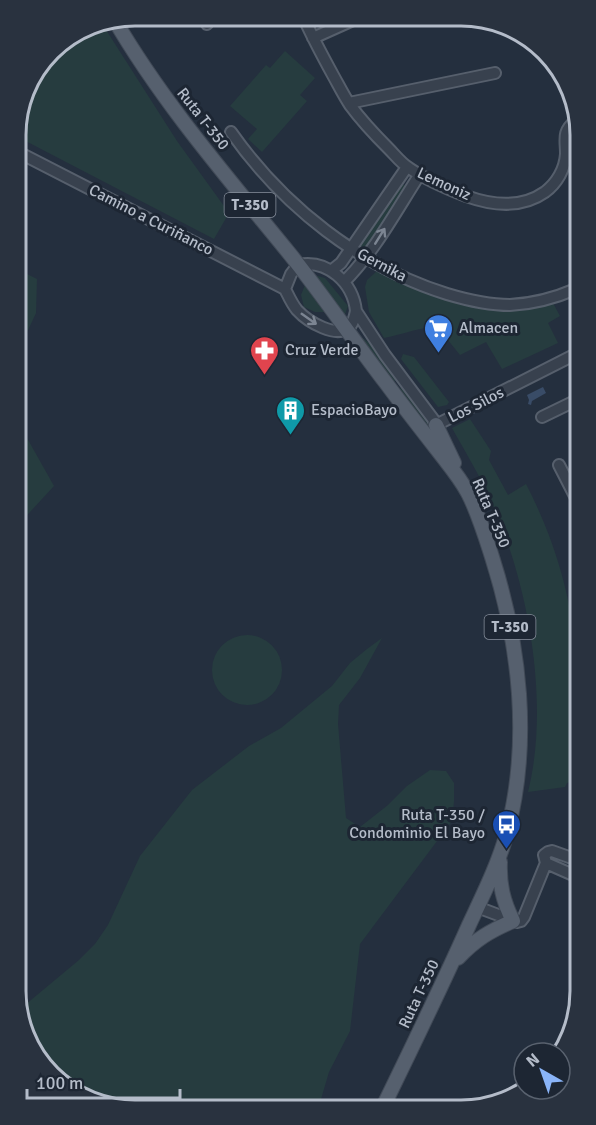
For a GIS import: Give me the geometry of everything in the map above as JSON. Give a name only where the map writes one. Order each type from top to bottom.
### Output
[{"type":"main road","name":"Ruta T-350","points":[[119,27],[158,87],[298,265],[468,492],[488,543],[503,596],[519,696],[519,768],[512,812],[500,855],[451,966],[386,1100]]},
{"type":"main road","points":[[436,425],[468,492]]},
{"type":"main road","points":[[451,966],[478,939],[513,921],[502,896],[500,855]]},
{"type":"street","name":"Lemoniz","points":[[308,26],[349,103],[365,124],[407,167],[457,192],[486,202],[510,204],[533,199],[540,195],[552,186],[561,173],[566,158],[566,133],[570,127]]},
{"type":"street","points":[[313,38],[340,26]]},
{"type":"street","points":[[349,103],[495,73]]},
{"type":"street","name":"Gernika","points":[[231,132],[255,165],[278,190],[310,218],[351,248],[392,272],[418,284],[482,303],[508,305],[536,302],[570,292]]},
{"type":"street","name":"Camino a Curiñanco","points":[[26,156],[285,290],[293,304],[316,325],[338,331],[345,329]]},
{"type":"street","points":[[331,271],[341,263],[407,167]]},
{"type":"street","points":[[344,282],[367,258],[420,174]]},
{"type":"street","name":"Los Silos","points":[[298,265],[316,264],[331,271],[344,282],[353,296],[356,311],[436,425],[570,357]]},
{"type":"street","points":[[285,290],[291,274],[298,265]]},
{"type":"street","points":[[345,329],[351,324],[356,311]]},
{"type":"street","points":[[542,417],[570,403]]},
{"type":"street","points":[[560,465],[570,476]]},
{"type":"street","points":[[477,907],[513,921],[521,921],[546,863],[544,855],[549,851],[570,858]]},
{"type":"street","points":[[546,863],[570,874]]},
{"type":"green space","points":[[106,29],[177,141],[229,213],[214,239],[26,141],[26,120],[31,99],[44,74],[68,48]]},
{"type":"green space","points":[[285,51],[315,78],[300,95],[307,101],[262,152],[248,139],[257,129],[230,106],[266,65],[270,68]]},
{"type":"green space","points":[[401,184],[407,186],[364,252],[355,246]]},
{"type":"green space","points":[[377,271],[461,305],[515,310],[553,303],[560,316],[548,323],[558,343],[502,369],[486,342],[460,355],[443,334],[438,336],[431,327],[384,338],[369,312],[365,287],[367,280]]},
{"type":"green space","points":[[26,274],[37,279],[36,313],[26,335]]},
{"type":"green space","points":[[313,277],[325,278],[348,306],[344,317]]},
{"type":"green space","points":[[305,285],[327,312],[315,312],[304,307],[301,295]]},
{"type":"green space","points":[[355,335],[367,341],[378,353],[396,378],[393,384]]},
{"type":"green space","points":[[403,354],[414,357],[449,402],[447,405],[438,407],[401,359]]},
{"type":"green space","points":[[401,386],[440,436],[449,455],[400,390]]},
{"type":"green space","points":[[470,419],[491,451],[489,460],[508,495],[526,484],[556,557],[570,613],[570,782],[565,787],[528,792],[537,721],[536,684],[526,609],[517,572],[493,505],[452,428]]},
{"type":"green space","points":[[26,436],[54,486],[26,516]]},
{"type":"green space","points":[[247,635],[260,638],[272,645],[279,657],[282,670],[279,683],[272,695],[260,702],[247,705],[234,702],[222,695],[215,683],[212,670],[215,657],[222,645],[234,638]]},
{"type":"green space","points":[[382,638],[360,678],[339,705],[338,724],[346,818],[360,827],[388,805],[407,786],[430,770],[446,771],[454,783],[452,821],[360,944],[350,1031],[329,1072],[321,1100],[120,1099],[93,1091],[74,1081],[44,1051],[31,1026],[27,1004],[95,944],[108,925],[140,856],[192,790],[249,746],[281,728],[332,686],[350,663]]},
{"type":"water","points":[[543,387],[546,393],[532,401],[531,405],[528,404],[527,395]]},
{"type":"place","name":"Almacen","points":[[438,354]]},
{"type":"place","name":"Cruz Verde","points":[[264,376]]},
{"type":"place","name":"EspacioBayo","points":[[290,436]]},
{"type":"place","name":"Ruta T-350 / Condominio El Bayo","points":[[506,850]]}]
